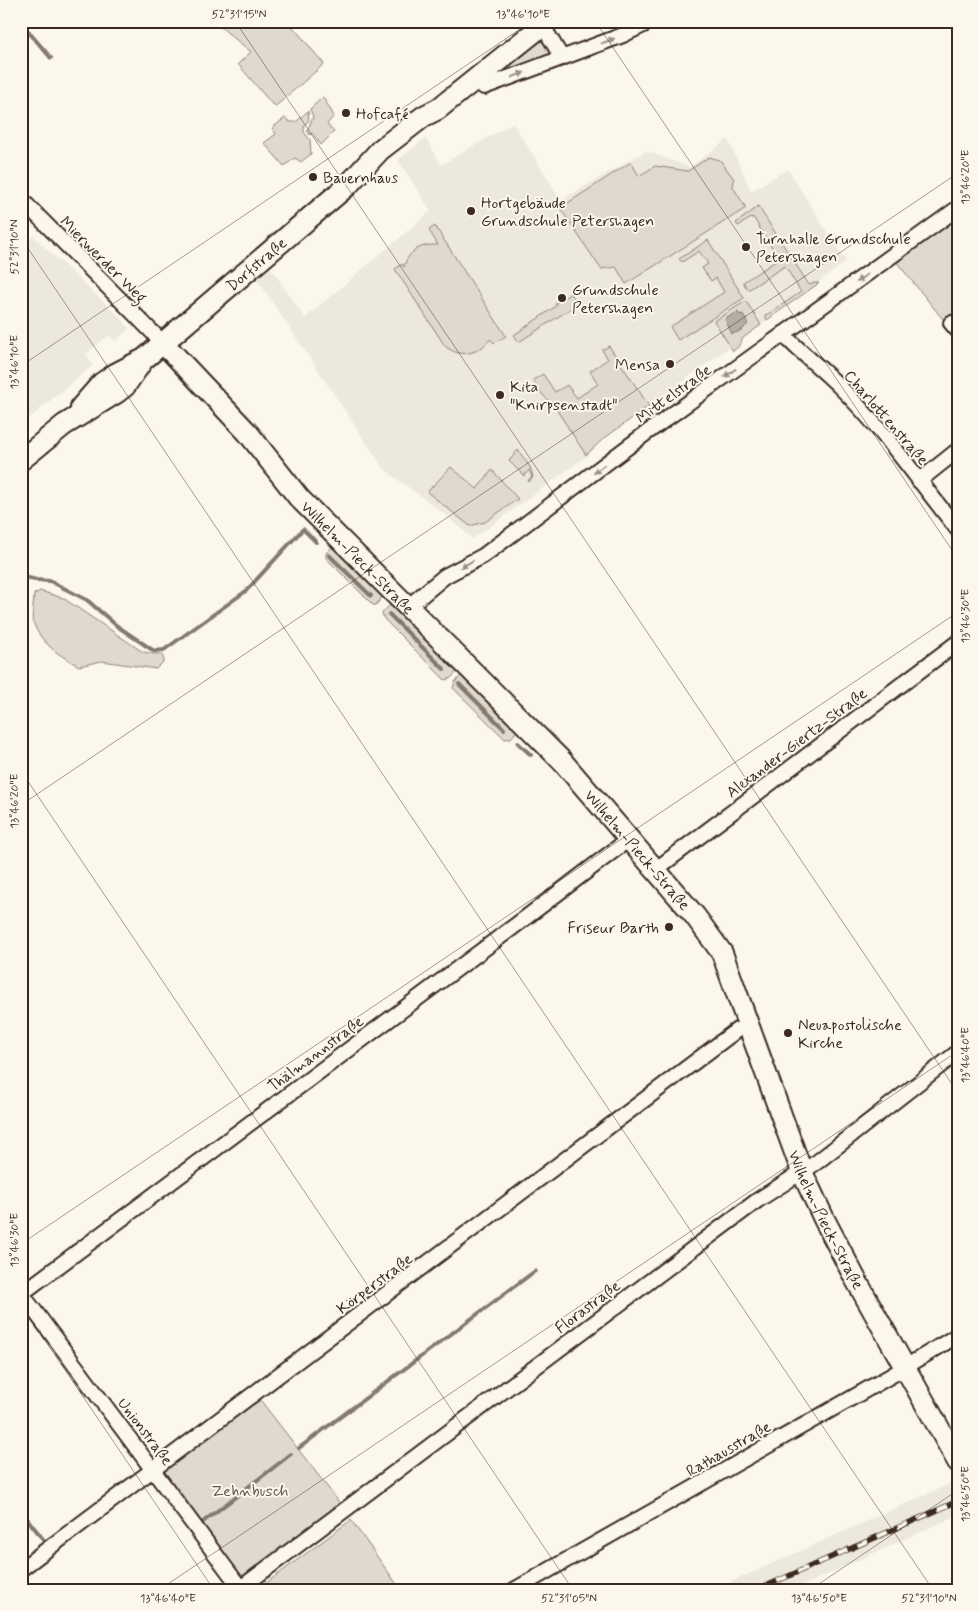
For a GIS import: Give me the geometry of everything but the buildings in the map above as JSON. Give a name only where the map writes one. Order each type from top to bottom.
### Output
[{"type":"street","points":[[475,80],[484,88],[623,35],[652,21]]},
{"type":"street","name":"Dorfstraße","points":[[21,460],[64,425],[102,383],[143,360],[348,185],[376,167],[428,122],[438,109],[546,24],[562,58]]},
{"type":"street","name":"Mierwerder Weg","points":[[21,199],[163,343]]},
{"type":"street","name":"Mittelstraße","points":[[409,606],[446,576],[483,556],[645,434],[958,208]]},
{"type":"street","name":"Charlottenstraße","points":[[783,334],[798,350],[840,386],[920,481],[958,530]]},
{"type":"street","name":"Wilhelm-Pieck-Straße","points":[[163,343],[248,433],[299,498],[557,756],[718,946],[802,1172],[851,1272],[958,1462]]},
{"type":"street","points":[[920,481],[958,450]]},
{"type":"street","name":"Alexander-Giertz-Straße","points":[[655,870],[958,642]]},
{"type":"street","name":"Thälmannstraße","points":[[22,1294],[629,839]]},
{"type":"street","name":"Körperstraße","points":[[21,1569],[364,1313],[737,1030],[748,1027]]},
{"type":"street","name":"Florastraße","points":[[240,1589],[738,1215],[802,1172],[958,1052]]},
{"type":"street","name":"Unionstraße","points":[[22,1294],[240,1589]]},
{"type":"street","name":"Rathausstraße","points":[[514,1590],[904,1368],[958,1335]]},
{"type":"shaded area","name":"Grundschule Petershagen","points":[[513,123],[561,200],[646,151],[690,167],[728,139],[751,191],[788,169],[846,262],[667,393],[603,437],[588,455],[473,539],[442,512],[382,466],[257,279],[271,268],[305,318],[431,211],[398,160],[426,138],[441,165]]},
{"type":"shaded area","points":[[33,236],[124,321],[129,329],[115,341],[109,335],[86,354],[93,365],[21,425],[21,245]]},
{"type":"shaded area","points":[[738,312],[740,315],[743,314],[748,324],[741,331],[732,334],[725,319]]},
{"type":"shaded area","points":[[958,1480],[958,1515],[793,1590],[713,1590]]},
{"type":"green space","points":[[220,21],[288,21],[324,64],[276,106],[271,103],[238,64],[251,52],[217,24]]},
{"type":"green space","points":[[540,39],[543,39],[553,54],[498,78],[495,74]]},
{"type":"green space","points":[[323,97],[334,116],[327,124],[334,132],[321,145],[312,133],[310,135],[307,131],[313,117],[310,109]]},
{"type":"green space","points":[[308,111],[309,120],[304,126],[304,132],[310,140],[311,154],[301,162],[295,158],[284,166],[264,143],[276,134],[272,128],[285,118],[290,122],[296,122]]},
{"type":"green space","points":[[709,157],[720,160],[734,179],[733,187],[746,208],[626,284],[616,267],[601,269],[560,208],[631,162],[639,176],[655,166],[688,171]]},
{"type":"green space","points":[[758,206],[809,285],[819,283],[767,320],[765,316],[801,292],[785,266],[748,290],[743,282],[779,259],[753,217],[738,226],[736,223]]},
{"type":"green space","points":[[958,214],[958,319],[956,317],[946,323],[895,260]]},
{"type":"green space","points":[[435,226],[506,336],[494,343],[490,339],[480,348],[469,353],[457,352],[445,346],[395,269],[402,264],[404,267],[409,256],[416,249],[438,245],[429,230]]},
{"type":"green space","points":[[708,240],[744,298],[678,340],[670,327],[724,292],[716,278],[711,281],[702,268],[708,264],[699,251],[682,262],[679,259]]},
{"type":"green space","points":[[571,293],[578,304],[519,342],[514,335],[556,306],[555,304]]},
{"type":"green space","points":[[746,301],[761,325],[743,338],[738,347],[733,351],[714,321]]},
{"type":"green space","points":[[609,346],[649,406],[602,440],[586,455],[556,409],[542,394],[533,380],[543,374],[555,392],[567,385],[577,398],[598,384],[590,371],[608,359],[602,350]]},
{"type":"green space","points":[[518,450],[530,467],[533,477],[529,482],[528,480],[532,477],[529,470],[524,476],[509,461]]},
{"type":"green space","points":[[451,467],[477,489],[492,470],[518,499],[485,522],[470,526],[427,492]]},
{"type":"green space","points":[[336,543],[385,593],[376,605],[373,605],[326,558],[326,553]]},
{"type":"green space","points":[[40,591],[63,598],[143,652],[162,654],[164,661],[156,669],[102,661],[79,666],[52,649],[36,630],[32,619],[32,612],[34,594]]},
{"type":"green space","points":[[391,604],[460,668],[451,678],[445,680],[384,619],[382,613]]},
{"type":"green space","points":[[464,672],[521,726],[511,738],[505,739],[453,688],[455,682]]},
{"type":"green space","name":"Zehnbusch","points":[[258,1397],[342,1506],[242,1583],[157,1474]]},
{"type":"green space","points":[[351,1520],[401,1590],[257,1590]]},
{"type":"waterway","points":[[21,23],[51,58]]},
{"type":"waterway","points":[[21,576],[50,581],[87,600],[117,626],[154,651],[164,650],[246,591],[303,529],[316,542]]},
{"type":"waterway","points":[[329,555],[371,596]]},
{"type":"waterway","points":[[389,614],[444,669]]},
{"type":"waterway","points":[[459,684],[504,729]]},
{"type":"waterway","points":[[518,743],[531,755]]},
{"type":"waterway","points":[[299,1448],[535,1271]]},
{"type":"waterway","points":[[199,1525],[291,1454]]},
{"type":"waterway","points":[[21,1511],[43,1539]]},
{"type":"railway","points":[[757,1590],[958,1501]]},
{"type":"place","name":"Hofcafé","points":[[346,113]]},
{"type":"place","name":"Bauernhaus","points":[[313,177]]},
{"type":"place","name":"Hortgebäude Grundschule Petershagen","points":[[471,211]]},
{"type":"place","name":"Turnhalle Grundschule Petershagen","points":[[746,247]]},
{"type":"place","name":"Grundschule Petershagen","points":[[562,298]]},
{"type":"place","name":"Mensa","points":[[670,364]]},
{"type":"place","name":"Kita \"Knirpsenstadt\"","points":[[500,395]]},
{"type":"place","name":"Friseur Barth","points":[[669,927]]},
{"type":"place","name":"Neuapostolische Kirche","points":[[788,1033]]}]
